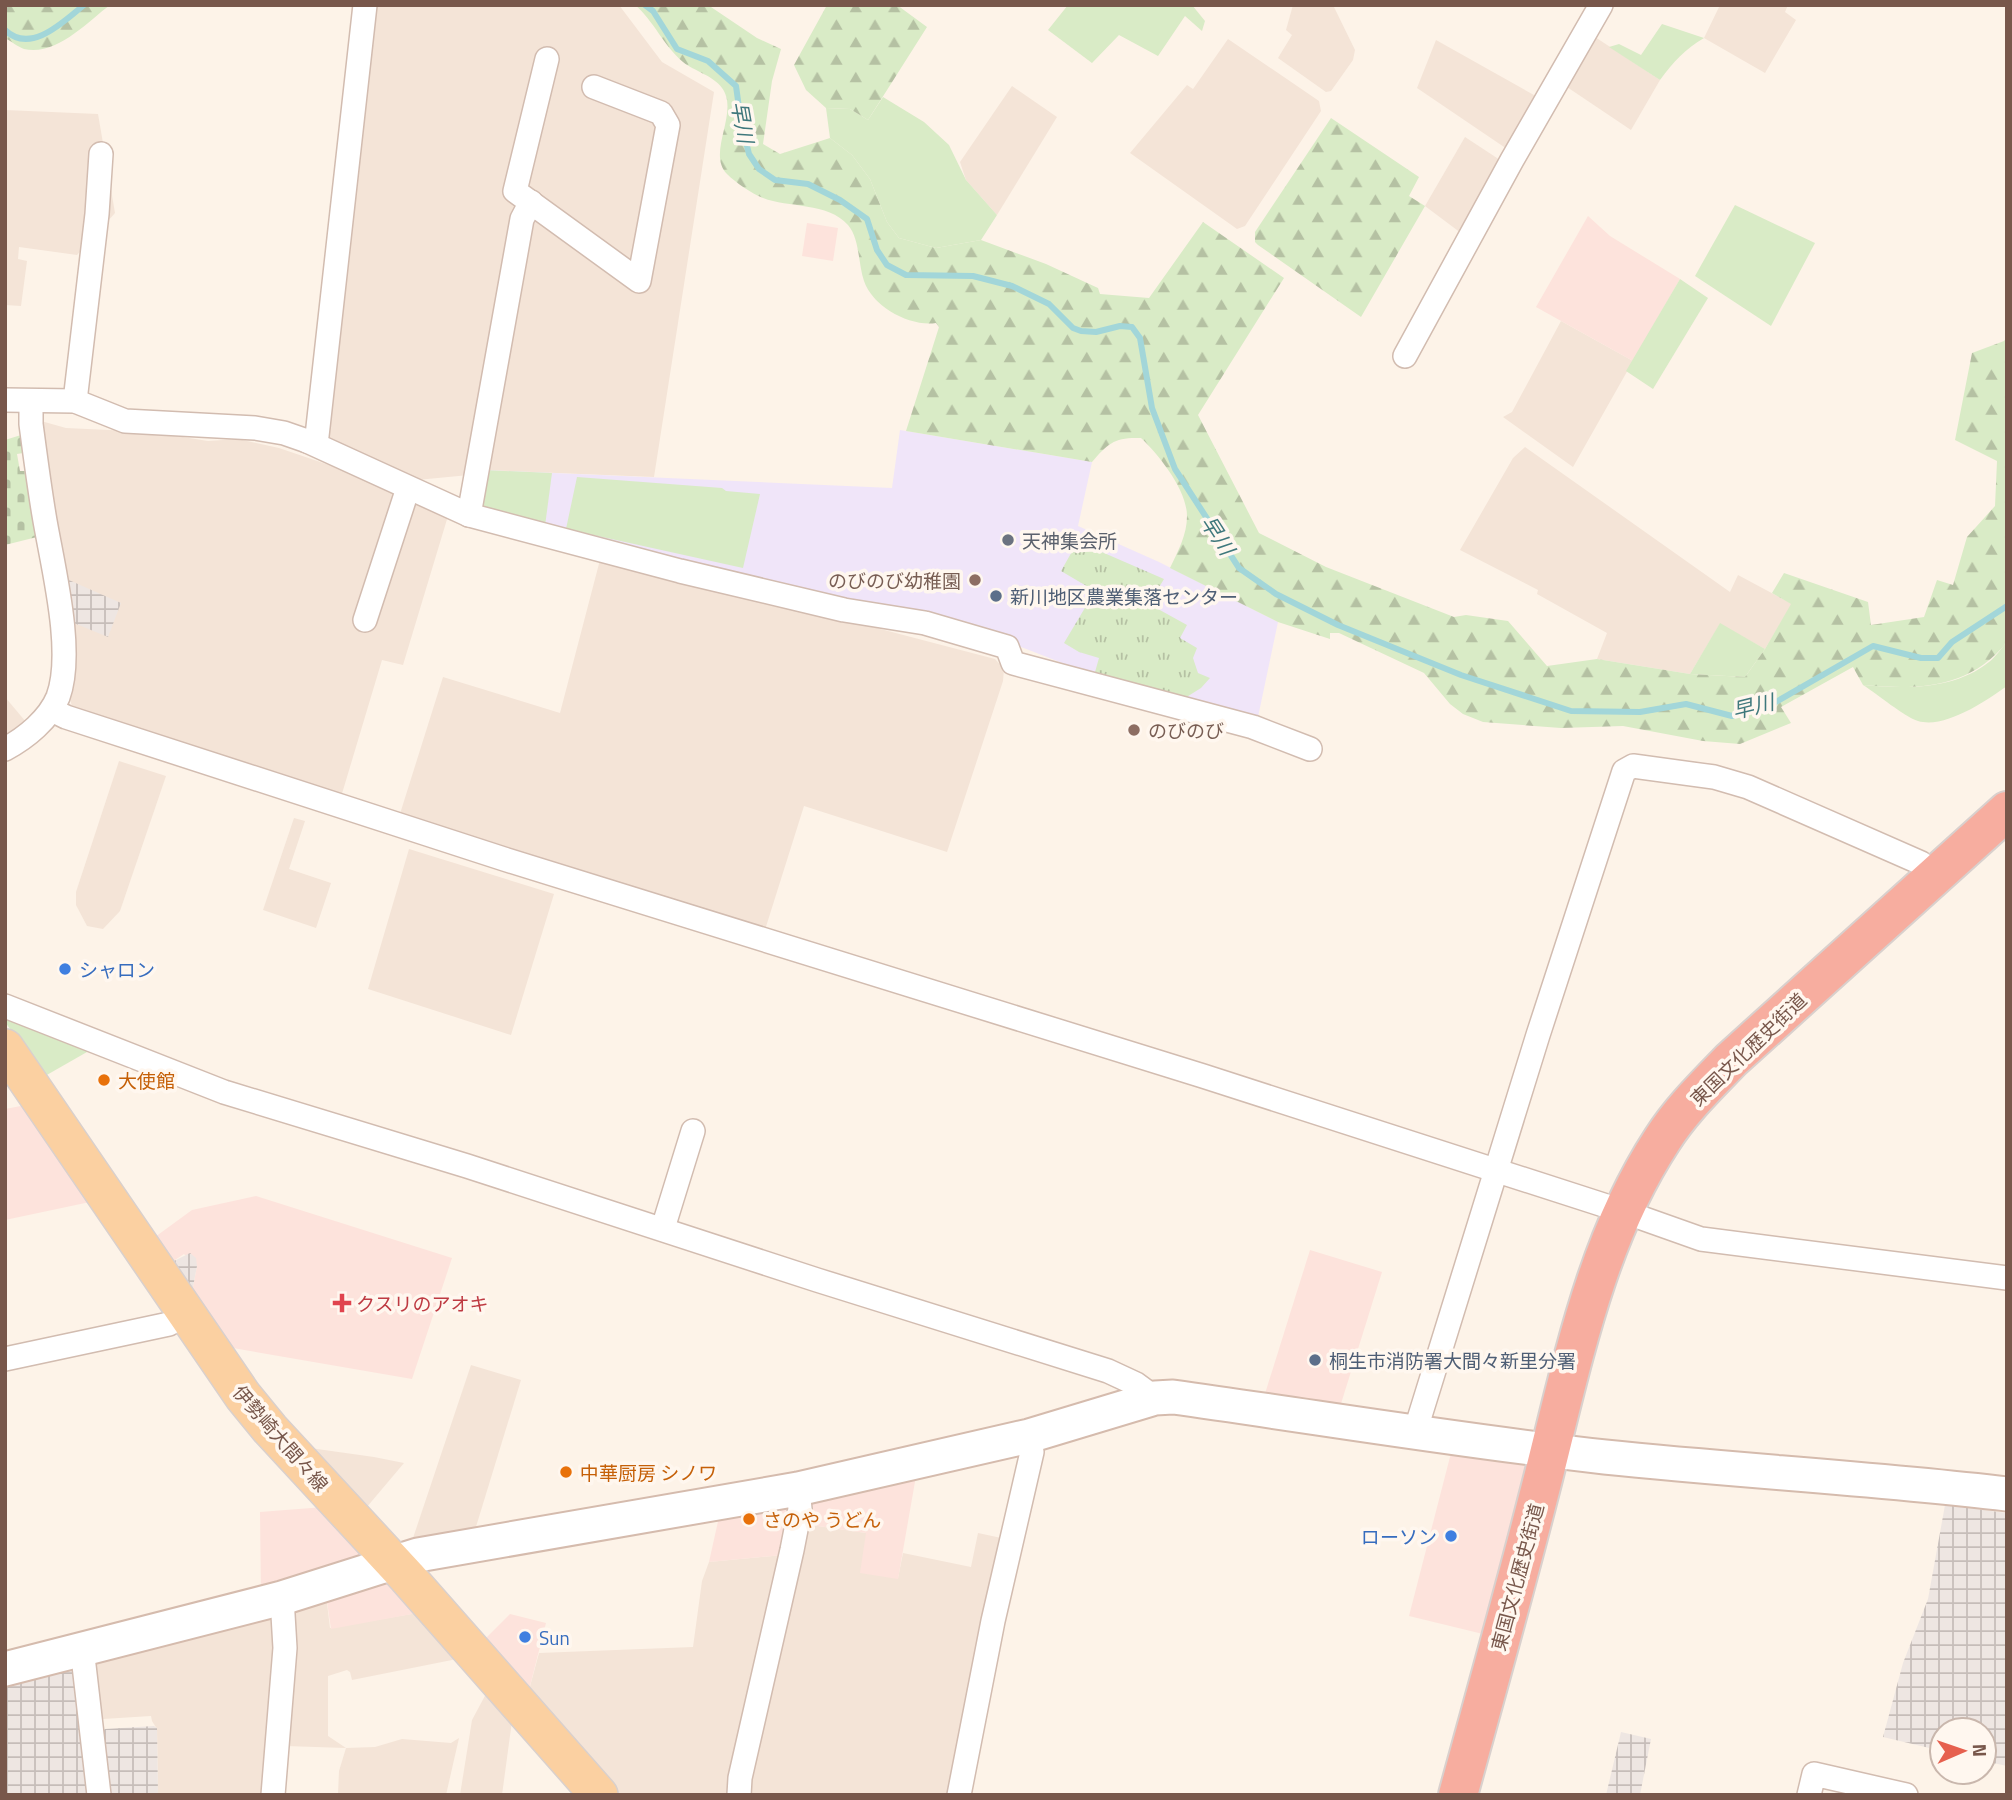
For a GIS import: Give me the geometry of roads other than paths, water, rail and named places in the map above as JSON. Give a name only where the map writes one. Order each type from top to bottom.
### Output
[{"type":"highway","name":"東国文化歴史街道","points":[[1458,1795],[1579,1338],[1605,1254],[1622,1211],[1662,1138],[1693,1099],[1731,1060],[2007,811]]},
{"type":"main road","name":"伊勢崎大間々線","points":[[5,1048],[243,1396],[270,1429],[394,1562],[599,1795]]},
{"type":"street","points":[[307,441],[317,436],[365,5]]},
{"type":"street","points":[[1405,356],[1512,160],[1601,5]]},
{"type":"street","points":[[547,59],[515,191],[639,281],[668,125],[661,113],[594,87]]},
{"type":"street","points":[[75,401],[96,227],[101,154]]},
{"type":"street","points":[[469,514],[522,219],[531,202]]},
{"type":"street","points":[[5,400],[75,401],[125,421],[255,428],[284,433],[469,514],[819,604],[925,623],[1007,647],[1013,663],[1253,727],[1310,749]]},
{"type":"street","points":[[5,749],[21,740],[52,710],[62,680],[64,643],[34,449],[31,402]]},
{"type":"street","points":[[365,620],[408,488]]},
{"type":"street","points":[[52,710],[66,718],[504,859],[1203,1076],[1701,1239],[2007,1278]]},
{"type":"street","points":[[1415,1432],[1495,1172],[1624,771],[1633,766],[1714,777],[1748,787],[1921,863],[1936,876]]},
{"type":"street","points":[[5,1006],[224,1092],[467,1166],[1108,1371],[1136,1384],[1155,1398]]},
{"type":"street","points":[[663,1228],[693,1131]]},
{"type":"street","points":[[5,1359],[169,1324],[185,1313]]},
{"type":"street","points":[[5,1669],[282,1598],[418,1555],[798,1489],[1029,1436],[1155,1398],[1173,1397],[1608,1457],[1871,1479],[2007,1494]]},
{"type":"street","points":[[959,1795],[993,1621],[1032,1452],[1029,1436]]},
{"type":"street","points":[[739,1795],[740,1778],[800,1509],[798,1489]]},
{"type":"street","points":[[273,1795],[285,1648],[282,1598]]},
{"type":"street","points":[[82,1648],[99,1795]]},
{"type":"street","points":[[1809,1795],[1814,1774],[1906,1795]]},
{"type":"waterway","name":"早川","points":[[5,30],[15,37],[36,37],[57,27],[84,5]]},
{"type":"waterway","name":"早川","points":[[645,5],[653,11],[677,49],[708,61],[736,86],[749,154],[759,169],[775,180],[808,184],[840,200],[867,219],[877,250],[887,265],[906,275],[973,276],[1012,286],[1049,304],[1073,328],[1081,331],[1096,332],[1120,326],[1132,327],[1140,338],[1152,408],[1175,469],[1239,568],[1276,594],[1338,625],[1461,675],[1571,711],[1640,712],[1686,704],[1732,716],[1769,706],[1873,646],[1921,658],[1938,658],[1952,642],[2007,606]]},
{"type":"place","name":"天神集会所","points":[[1008,540]]},
{"type":"place","name":"のびのび幼稚園","points":[[975,580]]},
{"type":"place","name":"新川地区農業集落センター","points":[[996,596]]},
{"type":"place","name":"のびのび","points":[[1134,730]]},
{"type":"place","name":"シャロン","points":[[65,969]]},
{"type":"place","name":"大使館","points":[[104,1080]]},
{"type":"place","name":"クスリのアオキ","points":[[342,1303]]},
{"type":"place","name":"桐生市消防署大間々新里分署","points":[[1315,1360]]},
{"type":"place","name":"中華厨房 シノワ","points":[[566,1472]]},
{"type":"place","name":"さのや うどん","points":[[749,1519]]},
{"type":"place","name":"ローソン","points":[[1451,1536]]},
{"type":"place","name":"Sun","points":[[525,1637]]}]
